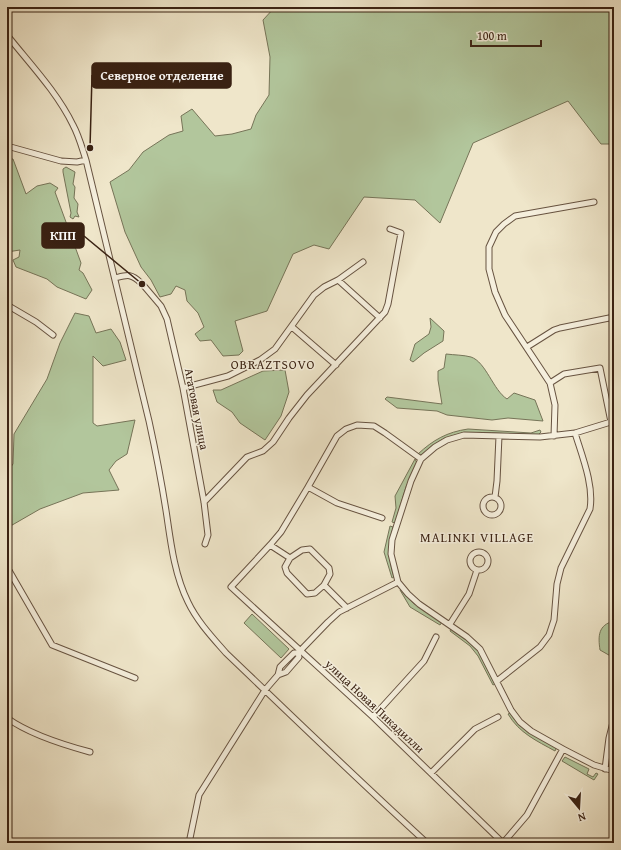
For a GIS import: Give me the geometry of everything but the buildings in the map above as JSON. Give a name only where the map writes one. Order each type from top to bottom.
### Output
[{"type":"street","points":[[7,35],[62,106],[80,139],[115,278],[157,457],[176,570],[194,614],[226,653],[348,768],[367,788],[427,843]]},
{"type":"street","points":[[7,146],[61,161],[78,162],[86,160]]},
{"type":"street","points":[[554,436],[555,405],[550,383],[505,315],[495,292],[489,269],[489,247],[496,232],[515,216],[594,202]]},
{"type":"street","points":[[204,502],[247,457],[263,451],[273,442],[307,395],[385,312],[388,304],[402,233],[390,230]]},
{"type":"street","points":[[183,388],[228,376],[260,360],[275,350],[314,295],[363,262]]},
{"type":"street","name":"Агатовая улица","points":[[115,278],[127,275],[132,276],[142,284],[161,306],[167,318],[183,388],[204,502],[208,535],[205,544]]},
{"type":"street","points":[[338,280],[380,318]]},
{"type":"street","points":[[7,305],[36,322],[53,335]]},
{"type":"street","points":[[527,347],[560,328],[614,318]]},
{"type":"street","points":[[292,327],[336,365]]},
{"type":"street","points":[[550,383],[564,374],[600,368],[612,422],[575,433],[554,436],[464,435],[447,440],[435,447],[421,459],[411,481],[392,540],[391,554],[398,582],[408,594],[419,604],[450,624],[480,649],[511,710],[520,722],[531,731],[563,749],[594,765],[614,771]]},
{"type":"street","points":[[290,558],[270,545],[281,532],[337,436],[346,429],[357,426],[374,426],[421,459]]},
{"type":"street","points":[[497,681],[540,647],[548,634],[554,620],[557,584],[561,568],[590,509],[590,489],[575,433]]},
{"type":"street","points":[[494,497],[497,481],[499,436]]},
{"type":"street","points":[[308,487],[337,503],[382,518]]},
{"type":"street","name":"улица Новая Пикадилли","points":[[270,545],[231,587],[299,652],[373,717],[500,842]]},
{"type":"street","points":[[310,549],[329,568],[330,574],[324,585],[315,593],[307,594],[287,573],[285,567],[290,558],[302,550],[310,549]]},
{"type":"street","points":[[7,567],[52,645],[134,678]]},
{"type":"street","points":[[450,624],[469,594],[477,570]]},
{"type":"street","points":[[190,843],[199,795],[265,690],[278,675],[286,672],[299,657],[299,652],[339,612],[398,582]]},
{"type":"street","points":[[324,585],[347,608]]},
{"type":"street","points":[[373,717],[424,661],[436,637]]},
{"type":"street","points":[[431,773],[475,729],[498,717]]},
{"type":"street","points":[[7,718],[36,733],[65,745],[90,752]]},
{"type":"street","points":[[605,769],[610,732],[614,718]]},
{"type":"street","points":[[500,842],[527,815],[563,749]]},
{"type":"green space","points":[[275,7],[614,7],[614,144],[601,144],[568,101],[473,143],[440,223],[415,200],[364,197],[329,249],[314,245],[293,254],[267,311],[235,321],[243,351],[239,355],[223,356],[211,340],[200,341],[195,334],[204,327],[198,313],[187,301],[185,290],[176,286],[171,294],[160,297],[151,280],[141,267],[125,232],[110,182],[129,170],[143,152],[169,135],[183,131],[181,116],[192,109],[215,136],[232,134],[251,129],[256,115],[269,95],[270,57],[263,20]]},
{"type":"green space","points":[[7,159],[13,159],[26,194],[37,186],[50,183],[58,188],[55,192],[81,263],[79,270],[83,273],[92,290],[86,299],[57,287],[47,279],[16,267],[13,260],[19,257],[20,250],[7,252]]},
{"type":"green space","points":[[66,167],[75,172],[73,184],[75,187],[74,198],[78,204],[77,212],[79,217],[75,216],[73,219],[70,217],[71,213],[63,172],[63,169]]},
{"type":"green space","points":[[75,313],[89,316],[96,333],[111,329],[120,342],[126,360],[103,366],[93,356],[93,423],[97,426],[135,420],[127,454],[116,461],[109,470],[119,490],[83,493],[40,509],[7,528],[7,472],[13,464],[14,434],[47,379],[60,343]]},
{"type":"green space","points":[[430,318],[444,331],[443,341],[413,362],[410,360],[415,344],[429,334],[431,327]]},
{"type":"green space","points":[[446,354],[468,356],[476,360],[481,364],[502,395],[507,399],[514,393],[535,400],[543,421],[508,418],[492,420],[447,415],[437,411],[397,408],[385,399],[387,397],[442,404],[438,371],[444,368]]},
{"type":"green space","points":[[285,370],[289,392],[281,416],[265,440],[240,423],[232,412],[217,402],[213,390],[221,390],[263,371]]},
{"type":"green space","points":[[468,429],[531,433],[540,430],[541,432],[538,435],[479,432],[468,433],[446,438],[420,456],[418,454],[441,437],[453,432]]},
{"type":"green space","points":[[415,459],[417,463],[406,487],[395,523],[392,522],[396,508],[395,496]]},
{"type":"green space","points":[[390,526],[393,527],[390,552],[394,577],[392,578],[384,552]]},
{"type":"green space","points":[[401,589],[413,603],[442,622],[440,625],[410,607],[400,590]]},
{"type":"green space","points":[[252,614],[289,649],[281,658],[244,623]]},
{"type":"green space","points":[[614,621],[614,658],[600,650],[599,636],[605,625]]},
{"type":"green space","points":[[451,629],[465,638],[479,652],[495,684],[493,685],[478,656],[470,646],[450,631]]},
{"type":"green space","points":[[510,713],[524,729],[555,747],[555,751],[535,740],[517,726],[508,714]]},
{"type":"green space","points":[[565,757],[589,769],[587,774],[593,777],[596,773],[598,774],[594,780],[562,761]]},
{"type":"waterway","points":[[7,837],[19,843]]},
{"type":"place","name":"Северное отделение","points":[[90,148]]},
{"type":"place","name":"КПП","points":[[142,284]]},
{"type":"district","name":"OBRAZTSOVO","points":[[273,364]]},
{"type":"district","name":"MALINKI VILLAGE","points":[[477,537]]}]
